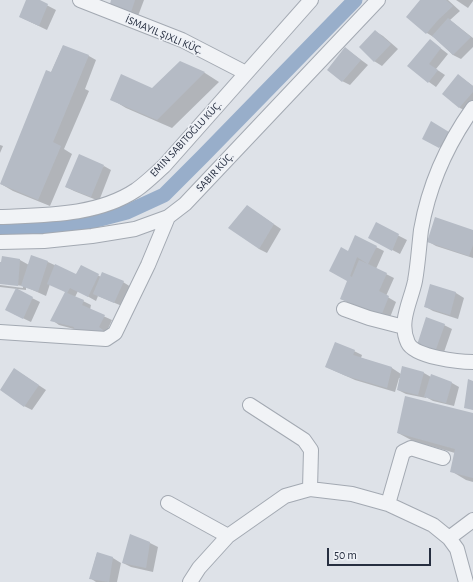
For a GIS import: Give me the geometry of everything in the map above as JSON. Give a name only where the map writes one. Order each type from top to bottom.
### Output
[{"type":"street","points":[[80,0],[182,40],[246,73]]},
{"type":"street","name":"EMIN SABITOĞLU KÜÇ.","points":[[0,217],[66,214],[95,208],[136,190],[164,166],[311,0]]},
{"type":"street","name":"SABIR KÜÇ.","points":[[0,242],[44,241],[92,236],[135,229],[168,217],[185,204],[378,0]]},
{"type":"street","points":[[473,108],[456,132],[441,161],[429,196],[421,230],[417,274],[404,327],[408,344],[418,351],[432,356],[461,362],[473,362]]},
{"type":"street","points":[[0,332],[106,339],[115,333],[148,264],[168,217]]},
{"type":"street","points":[[344,309],[369,318],[404,327]]},
{"type":"street","points":[[250,405],[304,440],[311,450],[310,489]]},
{"type":"street","points":[[388,504],[403,452],[411,448],[443,458]]},
{"type":"street","points":[[190,582],[199,568],[228,536],[285,496],[310,489],[352,494],[388,504],[433,525],[449,538],[457,549],[466,582]]},
{"type":"street","points":[[168,503],[228,536]]},
{"type":"street","points":[[449,538],[473,520]]},
{"type":"building","points":[[26,0],[40,0],[48,4],[39,26],[19,17]]},
{"type":"building","points":[[111,0],[135,0],[131,12],[110,4]]},
{"type":"building","points":[[420,0],[446,0],[453,6],[426,34],[406,17]]},
{"type":"building","points":[[448,18],[471,37],[453,55],[432,36]]},
{"type":"building","points":[[375,30],[391,44],[374,62],[359,47]]},
{"type":"building","points":[[430,39],[441,48],[429,64],[438,70],[428,83],[407,66]]},
{"type":"building","points":[[63,45],[89,55],[53,142],[61,146],[38,200],[0,184],[46,70],[51,72]]},
{"type":"building","points":[[345,47],[361,60],[342,82],[327,70]]},
{"type":"building","points":[[180,61],[205,72],[157,120],[110,100],[121,74],[152,88]]},
{"type":"building","points":[[458,74],[473,86],[473,92],[459,108],[442,94]]},
{"type":"building","points":[[431,121],[449,132],[439,148],[422,139]]},
{"type":"building","points":[[79,154],[104,165],[91,197],[65,187]]},
{"type":"building","points":[[247,205],[274,224],[259,249],[228,228]]},
{"type":"building","points":[[435,217],[473,230],[473,245],[469,256],[427,242]]},
{"type":"building","points":[[376,222],[399,234],[392,251],[368,238]]},
{"type":"building","points":[[355,235],[377,246],[368,264],[387,273],[379,291],[389,296],[381,316],[340,299],[347,281],[329,271],[341,247],[348,251]],"holes":[[[357,257],[368,264],[359,260],[352,277],[350,276]]]},
{"type":"building","points":[[31,255],[48,261],[38,292],[21,286]]},
{"type":"building","points":[[2,256],[20,259],[18,286],[0,284],[0,262]]},
{"type":"building","points":[[55,264],[76,274],[81,265],[99,274],[88,297],[70,288],[67,293],[84,300],[82,305],[105,315],[99,327],[103,330],[101,336],[73,334],[74,327],[50,321],[65,292],[47,284]]},
{"type":"building","points":[[102,272],[124,281],[114,303],[93,294]]},
{"type":"building","points":[[430,284],[456,292],[450,315],[424,307]]},
{"type":"building","points":[[16,288],[33,297],[23,319],[5,310]]},
{"type":"building","points":[[426,317],[445,324],[435,352],[417,345]]},
{"type":"building","points":[[335,342],[355,350],[353,355],[392,367],[387,388],[346,376],[325,367]]},
{"type":"building","points":[[402,366],[424,372],[418,395],[397,390]]},
{"type":"building","points":[[14,368],[39,385],[24,407],[0,390]]},
{"type":"building","points":[[431,374],[452,382],[446,403],[424,397]]},
{"type":"building","points":[[468,379],[473,381],[473,410],[464,408]]},
{"type":"building","points":[[405,396],[473,413],[473,478],[450,472],[455,449],[397,433]]},
{"type":"building","points":[[130,534],[150,542],[146,568],[122,563]]},
{"type":"building","points":[[97,552],[113,557],[109,582],[89,579]]},
{"type":"waterway","points":[[0,230],[81,224],[127,212],[164,195],[355,0]]}]
